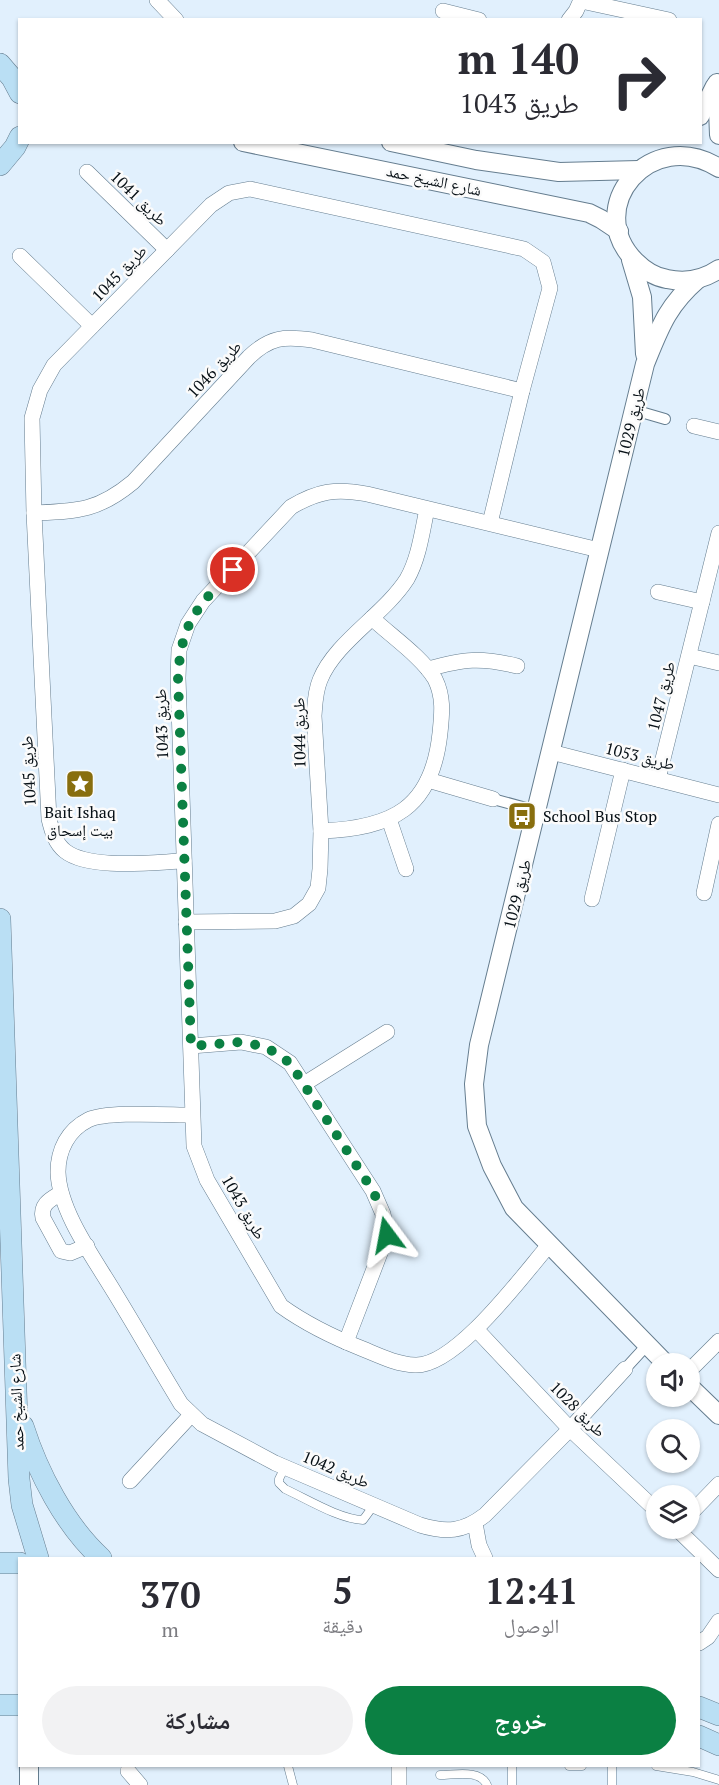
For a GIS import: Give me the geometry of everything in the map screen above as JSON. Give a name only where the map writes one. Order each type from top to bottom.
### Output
[{"type":"main road","points":[[0,64],[18,87]]},
{"type":"main road","points":[[0,165],[20,144]]},
{"type":"main road","name":"شارع الشيخ حمد","points":[[0,919],[16,1408],[22,1505],[38,1557]]},
{"type":"main road","points":[[16,1408],[29,1446],[52,1492],[77,1534],[100,1557]]},
{"type":"main road","points":[[0,1563],[18,1563]]},
{"type":"main road","points":[[0,1705],[18,1705]]},
{"type":"main road","points":[[700,1707],[719,1715]]},
{"type":"main road","points":[[700,1736],[719,1745]]},
{"type":"street","points":[[157,0],[174,18]]},
{"type":"street","points":[[570,18],[581,0],[660,18]]},
{"type":"street","points":[[443,10],[472,18]]},
{"type":"street","points":[[702,112],[718,78]]},
{"type":"street","points":[[718,78],[719,135]]},
{"type":"street","name":"شارع الشيخ حمد","points":[[253,144],[578,211],[601,219],[619,231]]},
{"type":"street","name":"شارع الشيخ حمد","points":[[401,144],[559,172],[639,170]]},
{"type":"street","points":[[619,231],[620,198],[639,170],[681,149],[719,168]]},
{"type":"street","name":"طريق 1041","points":[[87,172],[167,250]]},
{"type":"street","name":"طريق 1045","points":[[184,861],[97,862],[79,860],[64,850],[53,836],[49,819],[34,513],[32,418],[40,390],[54,365],[211,205],[229,193],[250,189],[524,249],[543,262],[550,288],[490,523]]},
{"type":"street","name":"طريق 1029","points":[[619,231],[637,276],[642,297],[645,364]]},
{"type":"street","points":[[629,255],[643,269],[660,278],[679,282],[698,279],[719,269]]},
{"type":"street","points":[[20,256],[92,326]]},
{"type":"street","name":"طريق 1029","points":[[655,1353],[514,1208],[492,1166],[477,1126],[474,1084],[479,1045],[645,364],[668,311],[698,279]]},
{"type":"street","name":"طريق 1046","points":[[34,513],[74,512],[96,507],[116,496],[133,482],[249,357],[261,346],[277,339],[293,337],[312,340],[522,392]]},
{"type":"street","points":[[634,410],[665,418]]},
{"type":"street","points":[[694,426],[719,432]]},
{"type":"street","name":"طريق 1043","points":[[549,1245],[476,1329],[456,1347],[434,1360],[417,1365],[394,1362],[346,1342],[281,1306],[207,1180],[194,1146],[179,660],[188,624],[203,601],[291,507],[308,497],[327,491],[347,490],[599,550]]},
{"type":"street","name":"طريق 1044","points":[[186,922],[275,921],[294,916],[309,904],[318,888],[321,831],[315,698],[319,680],[328,664],[407,579],[417,554],[427,508]]},
{"type":"street","name":"طريق 1047","points":[[658,779],[719,535]]},
{"type":"street","points":[[658,592],[702,602]]},
{"type":"street","points":[[321,831],[350,830],[388,819],[413,803],[428,780],[438,752],[443,703],[436,681],[428,669],[372,618]]},
{"type":"street","name":"طريق 1047","points":[[689,656],[719,663]]},
{"type":"street","points":[[428,669],[463,659],[496,661],[517,666]]},
{"type":"street","name":"طريق 1053","points":[[551,752],[719,795]]},
{"type":"street","points":[[592,898],[623,770]]},
{"type":"street","points":[[428,780],[537,811]]},
{"type":"street","points":[[388,819],[406,869]]},
{"type":"street","points":[[704,893],[719,824]]},
{"type":"street","points":[[304,1084],[387,1032]]},
{"type":"street","points":[[191,1046],[241,1042],[266,1047],[290,1063],[373,1191],[383,1214],[387,1235],[346,1342]]},
{"type":"street","name":"طريق 1042","points":[[192,1115],[105,1115],[90,1119],[76,1128],[66,1140],[60,1155],[58,1173],[68,1212],[87,1246],[177,1398],[202,1424],[285,1467],[374,1505],[438,1530],[457,1530],[475,1523],[486,1515],[625,1369]]},
{"type":"street","points":[[62,1193],[45,1204],[43,1218],[61,1251],[70,1253],[87,1246]]},
{"type":"street","name":"طريق 1028","points":[[476,1329],[570,1429],[646,1500]]},
{"type":"street","points":[[700,1360],[719,1341]]},
{"type":"street","points":[[625,1369],[647,1345]]},
{"type":"street","points":[[700,1396],[719,1414]]},
{"type":"street","points":[[130,1481],[191,1414]]},
{"type":"street","points":[[700,1504],[719,1484]]},
{"type":"street","points":[[475,1523],[479,1545],[485,1557]]},
{"type":"street","points":[[687,1539],[719,1570]]},
{"type":"street","points":[[700,1642],[708,1637],[719,1621]]},
{"type":"street","points":[[29,1767],[29,1785]]},
{"type":"street","points":[[399,1767],[399,1785]]},
{"type":"street","points":[[128,1771],[140,1785]]},
{"type":"lane","points":[[285,1467],[279,1483],[285,1489],[355,1520],[363,1520],[374,1505]]},
{"type":"lane","points":[[288,1767],[293,1785]]},
{"type":"lane","points":[[512,1767],[513,1785]]},
{"type":"lane","points":[[612,1767],[612,1785]]},
{"type":"lane","points":[[662,1767],[693,1772],[719,1780]]},
{"type":"lane","points":[[441,1775],[477,1775],[483,1778],[486,1785]]},
{"type":"place","name":"Bait Ishaq بيت إسحاق","points":[[80,784]]},
{"type":"place","name":"School Bus Stop","points":[[522,816]]},
{"type":"route","points":[[233,570],[203,601],[188,624],[180,650],[178,678],[191,1046],[241,1042],[266,1047],[290,1063],[373,1191],[383,1214],[387,1235]]}]
